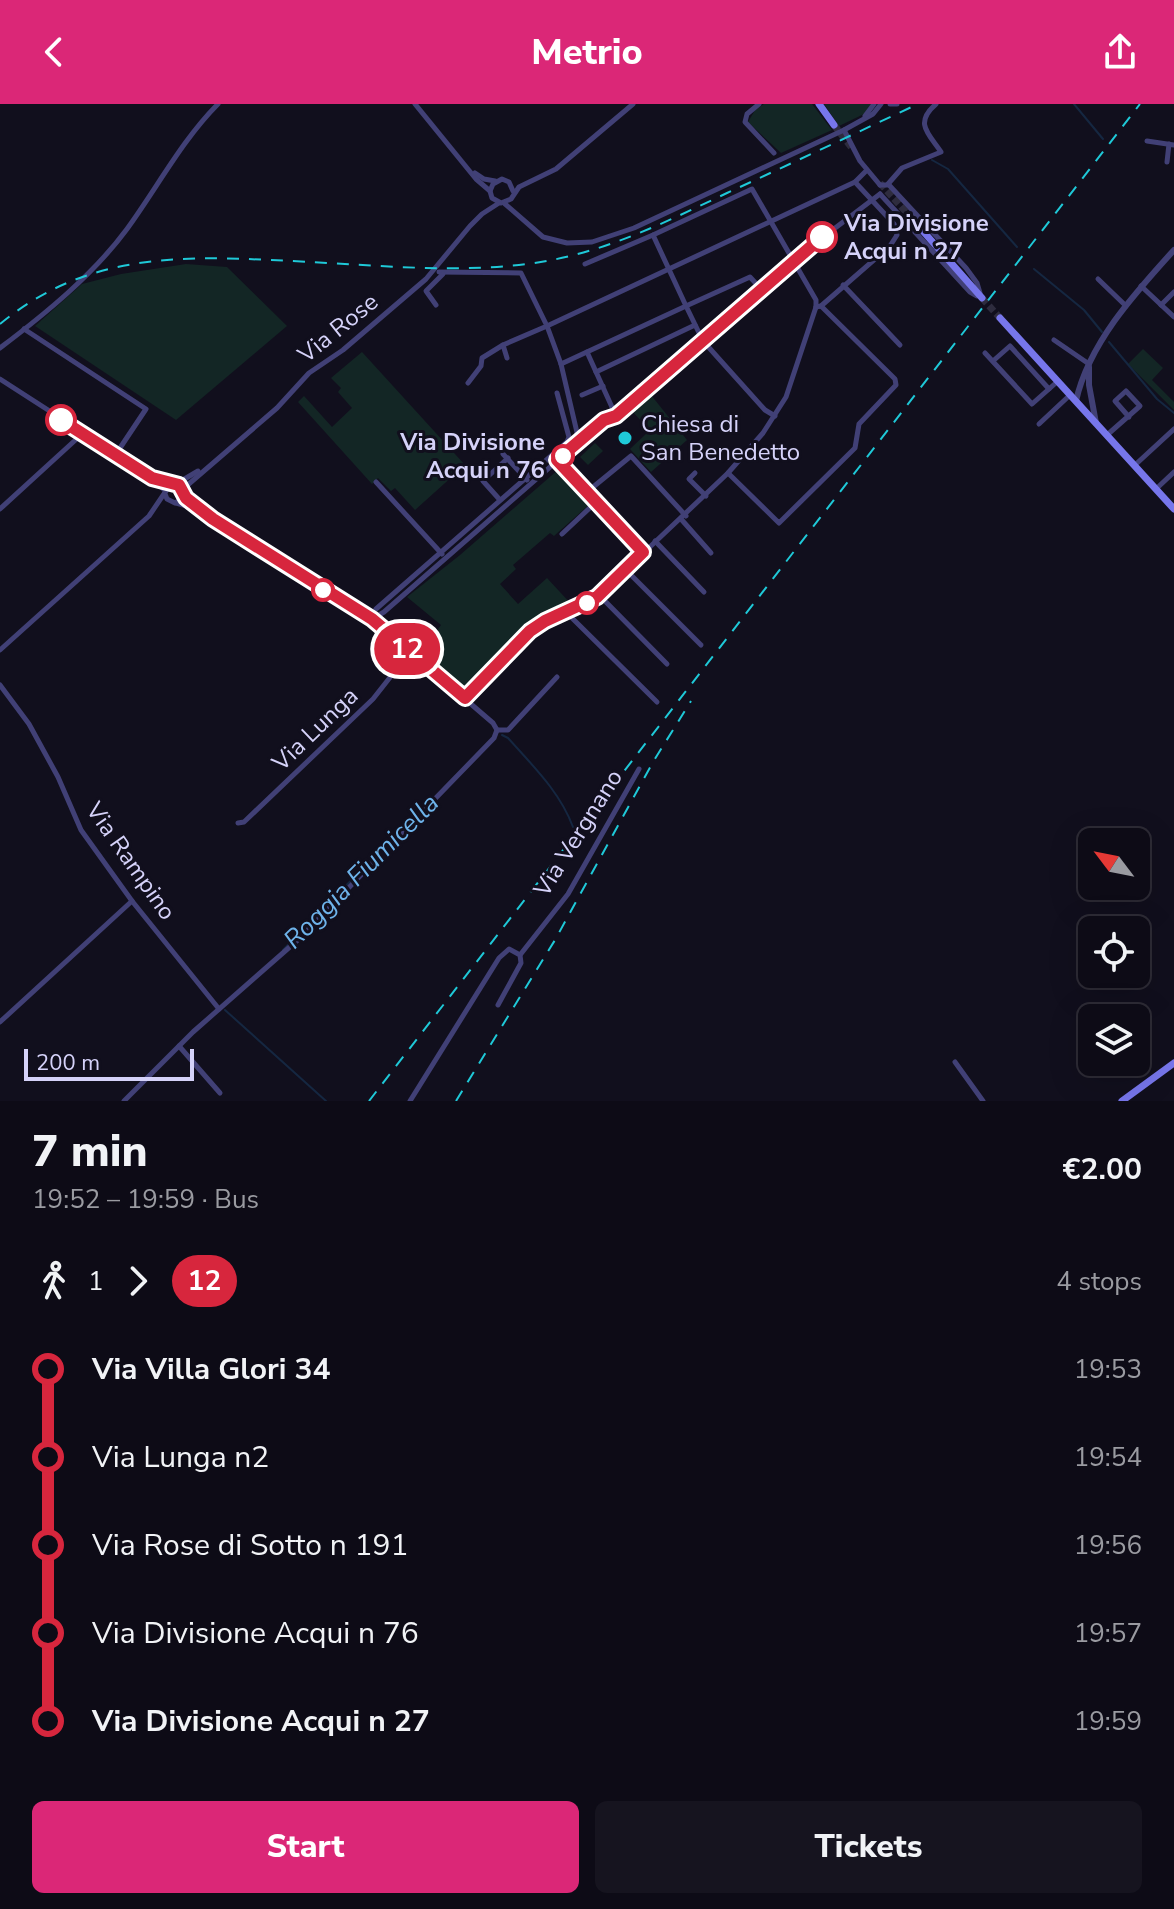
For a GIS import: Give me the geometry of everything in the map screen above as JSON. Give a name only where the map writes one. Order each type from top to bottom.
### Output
[{"type":"main road","points":[[819,104],[834,125]]},
{"type":"main road","points":[[922,230],[982,298]]},
{"type":"main road","points":[[1000,318],[1174,509]]},
{"type":"main road","points":[[1122,1101],[1174,1063]]},
{"type":"street","points":[[0,348],[115,244],[199,125],[218,104]]},
{"type":"street","points":[[415,104],[490,193],[517,212],[543,237],[567,243],[592,242],[634,228],[844,130],[873,114],[881,104]]},
{"type":"street","points":[[501,203],[523,184],[556,169],[633,104]]},
{"type":"street","points":[[759,104],[747,114],[745,122],[774,153]]},
{"type":"street","points":[[862,120],[874,104]]},
{"type":"street","points":[[890,104],[897,104]]},
{"type":"street","points":[[376,609],[528,481],[604,420],[616,416],[793,260],[871,199],[889,194],[889,186],[902,168],[941,152],[924,128],[929,110],[936,104]]},
{"type":"street","points":[[844,130],[846,138],[880,185],[881,195],[970,292],[982,298]]},
{"type":"street","points":[[1147,141],[1172,144],[1167,162]]},
{"type":"street","points":[[471,170],[484,179],[495,181],[541,178]]},
{"type":"street","points":[[468,383],[481,366],[482,358],[503,345],[855,182],[867,170]]},
{"type":"street","points":[[490,193],[495,181]]},
{"type":"street","points":[[509,182],[517,212]]},
{"type":"street","points":[[465,698],[530,631],[599,595],[706,496],[763,433],[786,397],[818,306],[890,246],[897,235],[894,224],[855,182]]},
{"type":"street","points":[[880,185],[889,186],[966,268],[977,283],[982,298]]},
{"type":"street","points":[[585,264],[752,189],[818,306],[895,379],[896,385],[861,421],[855,448],[779,523],[728,473]]},
{"type":"street","name":"Via Rose","points":[[482,214],[490,193]]},
{"type":"street","name":"Via Rose","points":[[174,503],[210,465],[277,408],[309,373],[349,345],[426,279],[482,214],[501,203]]},
{"type":"street","points":[[910,227],[920,218]]},
{"type":"street","points":[[653,235],[703,341],[765,410],[775,416]]},
{"type":"street","points":[[1039,424],[1072,397],[1126,306],[1174,250]]},
{"type":"street","points":[[436,305],[426,291],[441,273],[519,272],[524,275],[561,364],[579,441]]},
{"type":"street","points":[[561,364],[750,277],[761,289]]},
{"type":"street","points":[[1098,279],[1126,306]]},
{"type":"street","points":[[843,285],[900,345]]},
{"type":"street","points":[[1141,286],[1174,317]]},
{"type":"street","points":[[1161,305],[1174,292]]},
{"type":"street","points":[[596,372],[695,325]]},
{"type":"street","points":[[24,329],[146,409],[116,454]]},
{"type":"street","points":[[1054,340],[1089,364]]},
{"type":"street","points":[[503,345],[507,358]]},
{"type":"street","points":[[993,361],[1010,346],[1049,389]]},
{"type":"street","points":[[587,352],[616,416]]},
{"type":"street","points":[[985,353],[1032,404],[1058,381]]},
{"type":"street","points":[[1089,364],[1089,385],[1096,423]]},
{"type":"street","points":[[1072,397],[1073,389],[1085,374]]},
{"type":"street","points":[[0,379],[152,478],[174,503]]},
{"type":"street","points":[[1072,397],[1086,394],[1089,385]]},
{"type":"street","points":[[582,395],[603,386]]},
{"type":"street","points":[[1107,435],[1129,417],[1140,406],[1126,391],[1115,401],[1129,417]]},
{"type":"street","points":[[557,393],[568,440],[557,458]]},
{"type":"street","points":[[561,409],[571,407]]},
{"type":"street","points":[[1135,465],[1174,429]]},
{"type":"street","points":[[0,509],[83,434]]},
{"type":"street","points":[[500,500],[483,481],[506,456],[528,481]]},
{"type":"street","points":[[587,492],[631,456],[711,553]]},
{"type":"street","points":[[557,458],[643,552]]},
{"type":"street","name":"Via Rose","points":[[174,484],[210,465]]},
{"type":"street","points":[[1156,489],[1174,472]]},
{"type":"street","points":[[695,473],[689,479],[706,496]]},
{"type":"street","points":[[152,478],[174,484],[205,513]]},
{"type":"street","points":[[372,619],[378,617],[500,500],[528,481]]},
{"type":"street","points":[[376,482],[443,555]]},
{"type":"street","points":[[0,650],[149,516],[174,484]]},
{"type":"street","points":[[562,534],[596,502]]},
{"type":"street","points":[[149,516],[174,503],[205,513],[372,619],[465,698],[497,730]]},
{"type":"street","points":[[655,541],[704,592]]},
{"type":"street","points":[[625,569],[701,645]]},
{"type":"street","points":[[599,595],[667,664]]},
{"type":"street","points":[[568,612],[657,702]]},
{"type":"street","name":"Via Lunga","points":[[238,823],[244,822],[373,699],[410,652]]},
{"type":"street","points":[[497,730],[508,730],[557,677]]},
{"type":"street","name":"Via Rampino","points":[[0,685],[29,724],[58,777],[81,830],[132,901],[219,1009]]},
{"type":"street","points":[[124,1101],[179,1046],[300,938],[494,738],[497,730]]},
{"type":"street","name":"Via Vergnano","points":[[498,1005],[520,968],[520,955],[568,894],[639,769]]},
{"type":"street","points":[[0,1022],[132,901]]},
{"type":"street","name":"Via Vergnano","points":[[410,1101],[499,958],[509,949],[520,955]]},
{"type":"street","points":[[179,1046],[220,1093]]},
{"type":"street","points":[[955,1062],[983,1101]]},
{"type":"street","points":[[1133,1093],[1139,1101]]},
{"type":"green space","points":[[764,104],[812,104],[832,130],[781,153],[748,122],[755,110]]},
{"type":"green space","points":[[824,104],[871,104],[864,114],[839,126]]},
{"type":"green space","points":[[186,264],[227,267],[287,326],[176,420],[35,326],[82,284],[121,274]]},
{"type":"green space","points":[[1143,349],[1163,368],[1152,380],[1174,402],[1174,410],[1128,364]]},
{"type":"green space","points":[[362,352],[465,465],[415,510],[395,488],[391,491],[378,478],[372,484],[298,402],[304,396],[332,427],[352,408],[338,392],[341,388],[331,378]]},
{"type":"green space","points":[[651,395],[687,440],[651,472],[630,449],[647,433],[632,411]]},
{"type":"green space","points":[[595,443],[603,451],[588,465],[580,457]]},
{"type":"green space","points":[[559,469],[591,503],[554,536],[550,533],[513,565],[516,569],[500,584],[518,604],[547,578],[572,605],[529,628],[466,686],[453,683],[452,677],[422,651],[441,625],[407,597]]},
{"type":"waterway","points":[[1074,104],[1103,139]]},
{"type":"waterway","points":[[932,160],[948,169],[1017,247]]},
{"type":"waterway","points":[[1034,269],[1084,310],[1102,332]]},
{"type":"waterway","points":[[1109,342],[1157,399],[1174,413]]},
{"type":"waterway","name":"Roggia Fiumicella","points":[[502,735],[545,780],[561,802],[573,827]]},
{"type":"waterway","name":"Roggia Fiumicella","points":[[283,950],[424,806]]},
{"type":"waterway","name":"Roggia Fiumicella","points":[[225,1010],[326,1101]]},
{"type":"tunnel","points":[[834,125],[852,148]]},
{"type":"tunnel","points":[[880,183],[922,230]]},
{"type":"tunnel","points":[[982,298],[1000,318]]},
{"type":"railway","points":[[0,324],[62,285],[95,273],[162,260],[197,258],[411,268],[483,268],[575,255],[663,223],[918,104]]},
{"type":"railway","points":[[369,1101],[1140,104]]},
{"type":"railway","points":[[456,1101],[555,940],[653,762],[691,701]]},
{"type":"bus line","name":"12","points":[[61,420],[152,478],[179,485],[186,498],[213,519],[372,619],[465,698],[537,625],[597,597],[643,552],[557,460],[604,420],[616,416],[822,237]]},
{"type":"place","name":"Via Divisione Acqui n 27","points":[[822,237]]},
{"type":"place","name":"Chiesa di San Benedetto","points":[[625,438]]},
{"type":"place","name":"Via Divisione Acqui n 76","points":[[563,456]]}]
